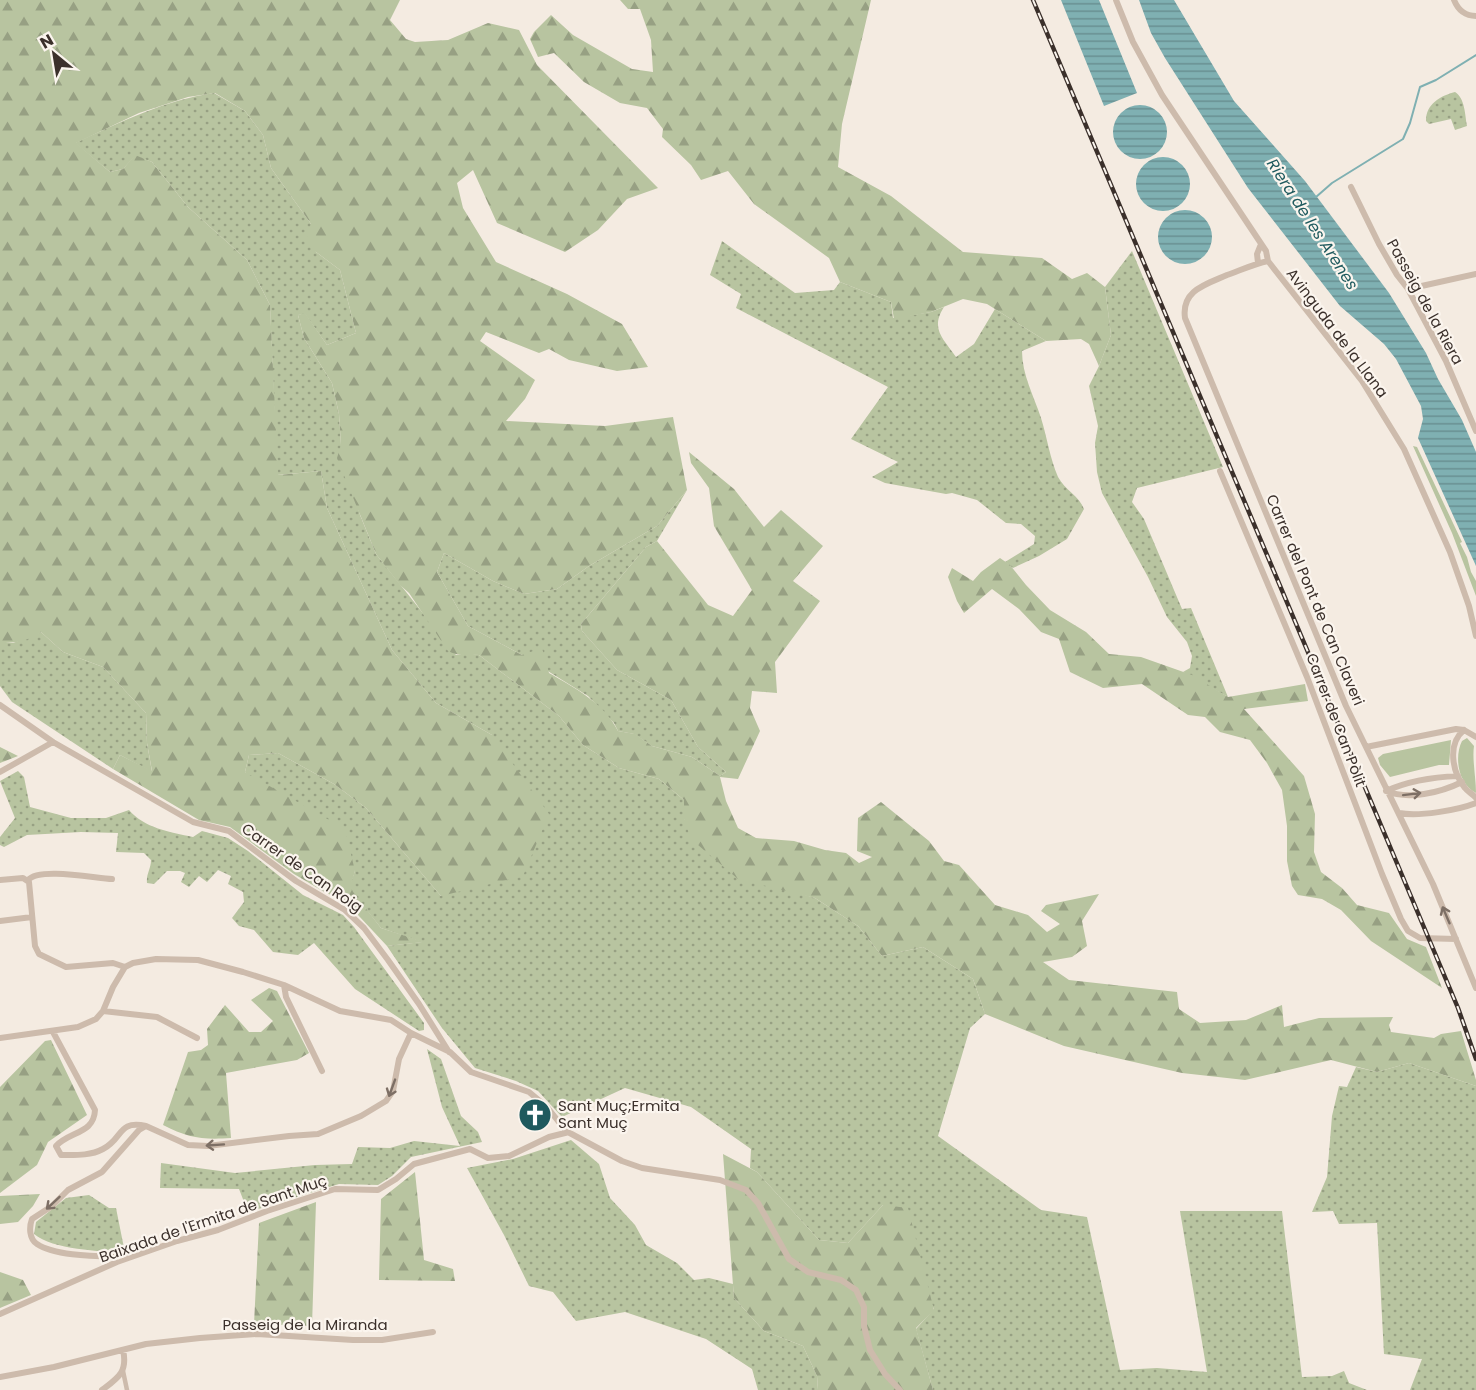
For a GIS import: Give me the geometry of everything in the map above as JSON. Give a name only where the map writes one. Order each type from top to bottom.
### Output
[{"type":"street","name":"Avinguda de la Llana","points":[[1116,0],[1133,42],[1162,96],[1266,251],[1268,261],[1362,381],[1404,449],[1450,552],[1469,606],[1476,636]]},
{"type":"street","points":[[1454,0],[1465,14],[1476,16]]},
{"type":"street","name":"Passeig de la Riera","points":[[1351,187],[1379,244],[1408,289],[1446,361],[1476,431]]},
{"type":"street","points":[[1258,263],[1257,254],[1261,244]]},
{"type":"street","name":"Carrer del Pont de Can Claveri","points":[[1268,261],[1201,286],[1192,293],[1185,304],[1185,318],[1346,706],[1433,884],[1476,988]]},
{"type":"street","points":[[1408,289],[1476,274]]},
{"type":"street","name":"Carrer de Can Pòlit","points":[[1220,471],[1307,677],[1382,874],[1404,925],[1415,937],[1456,939]]},
{"type":"street","name":"Carrer de Can Roig","points":[[0,705],[52,742],[193,822],[229,831],[296,881],[345,910],[364,928],[388,960],[452,1055]]},
{"type":"street","points":[[1366,747],[1456,729],[1464,730],[1476,737]]},
{"type":"street","points":[[1464,730],[1458,735],[1453,760],[1466,789],[1476,798]]},
{"type":"street","points":[[0,772],[52,742]]},
{"type":"street","points":[[1386,791],[1405,796],[1452,787],[1460,779]]},
{"type":"street","points":[[1386,791],[1397,785],[1419,781],[1460,779]]},
{"type":"street","points":[[1399,813],[1407,815],[1435,812],[1476,803]]},
{"type":"street","points":[[28,880],[32,876],[51,875],[112,879]]},
{"type":"street","points":[[0,880],[23,878],[28,880]]},
{"type":"street","points":[[28,880],[37,952],[69,967],[113,963],[125,967]]},
{"type":"street","points":[[0,921],[32,917]]},
{"type":"street","points":[[0,1038],[78,1028],[96,1019],[103,1011],[125,967],[156,958],[198,960],[284,985],[340,1011],[391,1020],[452,1055],[471,1072],[524,1089],[536,1096],[569,1132],[632,1165],[720,1180],[746,1190],[758,1203],[789,1259],[808,1272],[841,1280],[856,1290],[864,1307],[864,1326],[870,1350],[885,1374],[900,1390]]},
{"type":"street","points":[[284,985],[286,998],[322,1071]]},
{"type":"street","points":[[103,1011],[157,1017],[197,1038]]},
{"type":"street","points":[[53,1032],[95,1110],[95,1119],[91,1126],[61,1141],[56,1146],[61,1155],[84,1155],[104,1148],[127,1125],[134,1124],[146,1126],[188,1145],[198,1146],[318,1134],[361,1116],[386,1101],[393,1090],[399,1059],[411,1033]]},
{"type":"street","points":[[131,1257],[80,1255],[54,1250],[36,1244],[30,1235],[30,1224],[32,1219],[52,1206],[68,1190],[102,1172],[139,1130],[146,1126]]},
{"type":"street","name":"Baixada de l'Ermita de Sant Muç","points":[[0,1314],[131,1257],[335,1189],[378,1190],[396,1179],[409,1167],[426,1160],[470,1149],[488,1158],[509,1156],[549,1137],[569,1132]]},
{"type":"street","name":"Passeig de la Miranda","points":[[0,1377],[146,1344],[257,1334],[382,1340],[433,1332]]},
{"type":"street","points":[[123,1350],[126,1360],[123,1371],[127,1390]]},
{"type":"street","points":[[102,1390],[123,1371]]},
{"type":"green space","points":[[0,0],[400,0],[390,20],[406,39],[415,42],[448,40],[488,23],[519,30],[537,65],[658,188],[627,199],[598,230],[565,252],[497,223],[473,170],[457,183],[463,208],[496,262],[567,294],[622,324],[648,367],[617,371],[569,360],[549,349],[539,353],[486,332],[480,341],[535,380],[525,399],[506,421],[605,426],[673,417],[687,490],[657,526],[589,566],[557,589],[524,594],[493,581],[444,553],[437,572],[468,626],[522,655],[542,648],[549,673],[597,704],[618,731],[635,734],[652,746],[692,757],[720,776],[726,772],[698,747],[671,700],[617,670],[582,631],[581,624],[646,547],[657,541],[708,605],[733,616],[752,590],[714,526],[709,488],[691,463],[689,452],[734,489],[764,527],[781,510],[823,546],[793,581],[820,601],[775,662],[777,693],[752,691],[750,708],[760,731],[738,779],[720,777],[726,801],[738,828],[756,838],[794,841],[846,853],[859,863],[872,857],[857,851],[858,818],[881,802],[929,841],[944,861],[959,865],[995,905],[1028,915],[1047,932],[1060,924],[1041,911],[1046,905],[1099,894],[1082,921],[1087,946],[1072,957],[1043,962],[1069,980],[1177,992],[1179,1009],[1200,1023],[1246,1020],[1282,1005],[1284,1027],[1319,1018],[1393,1017],[1389,1025],[1391,1032],[1434,1038],[1441,1034],[1461,1031],[1476,1086],[1409,1063],[1377,1072],[1331,1060],[1245,1080],[1182,1073],[1064,1046],[985,1014],[973,979],[923,947],[882,956],[858,926],[815,898],[738,879],[691,839],[684,819],[684,800],[659,779],[619,768],[583,745],[559,716],[479,655],[448,651],[409,593],[376,554],[337,458],[341,445],[339,414],[332,383],[304,338],[298,315],[305,313],[327,345],[356,333],[340,270],[316,252],[306,240],[311,224],[271,168],[263,135],[245,111],[215,93],[188,97],[139,113],[76,143],[110,172],[123,169],[135,155],[152,162],[188,207],[247,260],[270,305],[278,475],[321,471],[327,508],[392,650],[436,703],[492,735],[549,814],[523,876],[441,896],[366,808],[334,784],[278,753],[249,755],[245,772],[345,829],[355,871],[350,888],[381,928],[424,942],[387,946],[344,900],[326,893],[294,874],[230,827],[199,820],[113,769],[120,755],[152,771],[147,743],[146,713],[103,667],[63,652],[41,632],[22,641],[0,643]]},
{"type":"green space","points":[[620,0],[871,0],[842,124],[838,167],[891,196],[963,252],[1042,258],[1072,279],[1087,273],[1105,287],[1111,335],[1099,366],[1089,344],[1081,339],[1046,341],[987,304],[963,299],[931,312],[894,319],[891,302],[840,282],[829,258],[754,204],[728,171],[701,180],[691,165],[662,137],[663,129],[647,108],[620,103],[584,82],[554,53],[538,57],[530,39],[551,15],[573,35],[632,69],[653,72],[651,40],[640,9],[628,9]]},
{"type":"green space","points":[[1455,92],[1463,102],[1467,126],[1455,130],[1451,119],[1429,124],[1426,121],[1431,105],[1439,98]]},
{"type":"green space","points":[[214,93],[245,111],[263,135],[271,168],[311,224],[316,252],[340,270],[356,333],[327,345],[305,314],[298,315],[304,338],[332,383],[339,414],[341,445],[360,515],[376,554],[456,655],[467,653],[479,655],[559,716],[583,745],[619,768],[659,779],[684,800],[684,819],[792,891],[815,898],[858,926],[882,956],[923,947],[973,979],[985,1014],[970,1028],[938,1136],[1041,1210],[1087,1217],[1120,1370],[1157,1368],[1207,1372],[1180,1211],[1282,1211],[1302,1377],[1332,1376],[1344,1371],[1349,1383],[1367,1390],[933,1390],[916,1329],[934,1309],[883,1205],[848,1243],[819,1240],[757,1172],[750,1168],[751,1149],[691,1107],[625,1088],[562,1117],[538,1091],[516,1081],[475,1068],[442,1028],[387,946],[422,942],[381,928],[349,888],[355,871],[245,772],[249,755],[278,753],[334,784],[366,808],[441,896],[492,735],[436,703],[392,650],[327,508],[321,471],[277,475],[270,305],[247,260],[188,207],[152,162],[135,156],[123,169],[110,172],[75,143],[161,106]]},
{"type":"green space","points":[[722,241],[795,293],[834,290],[840,282],[891,302],[893,318],[931,312],[944,307],[938,327],[943,339],[956,357],[974,344],[995,309],[1046,341],[1022,351],[1026,377],[1058,477],[1084,509],[1067,539],[1013,568],[1005,562],[1034,544],[1035,536],[1021,524],[1006,523],[977,500],[952,493],[946,494],[885,483],[872,477],[898,462],[851,439],[888,387],[736,308],[741,294],[710,275]]},
{"type":"green space","points":[[1132,251],[1223,467],[1137,488],[1132,502],[1144,519],[1182,609],[1191,608],[1228,697],[1183,672],[1190,668],[1192,656],[1187,642],[1167,617],[1102,493],[1097,472],[1095,443],[1098,426],[1089,386],[1111,335],[1105,287]]},
{"type":"green space","points":[[1413,446],[1417,447],[1462,542],[1460,543],[1476,581],[1476,596],[1452,533]]},
{"type":"green space","points":[[687,490],[657,541],[646,547],[581,624],[582,631],[617,670],[671,700],[698,747],[726,772],[720,776],[692,757],[652,746],[634,734],[618,731],[614,723],[588,696],[522,655],[468,626],[437,572],[444,553],[493,581],[524,594],[557,589],[589,566],[657,526]]},
{"type":"green space","points":[[1000,558],[1010,565],[1050,610],[1086,632],[1109,654],[1141,657],[1192,675],[1228,697],[1305,684],[1308,701],[1244,709],[1304,776],[1315,814],[1314,852],[1321,872],[1342,888],[1357,905],[1389,913],[1407,939],[1426,947],[1442,988],[1371,941],[1341,910],[1322,899],[1298,895],[1292,886],[1287,861],[1287,826],[1282,790],[1267,763],[1250,740],[1220,732],[1205,717],[1188,715],[1142,684],[1103,688],[1070,672],[1059,639],[1041,632],[1019,609],[992,589],[964,613],[948,577],[952,568],[973,581]]},
{"type":"green space","points":[[41,632],[63,652],[103,667],[146,713],[147,743],[152,772],[120,755],[113,769],[12,702],[0,686],[0,643],[13,643]]},
{"type":"green space","points":[[1467,738],[1474,746],[1476,793],[1465,783],[1459,770],[1460,747],[1462,741]]},
{"type":"green space","points":[[1451,740],[1449,765],[1439,765],[1390,777],[1380,765],[1378,758],[1383,754]]},
{"type":"green space","points":[[0,747],[18,756],[0,763]]},
{"type":"green space","points":[[18,771],[24,777],[30,807],[71,818],[106,818],[129,810],[142,821],[167,831],[193,837],[202,831],[228,838],[303,895],[343,915],[424,1023],[424,1030],[419,1031],[355,989],[314,943],[298,955],[273,952],[254,930],[239,926],[232,918],[244,902],[243,892],[228,884],[231,876],[218,870],[207,882],[199,876],[189,887],[181,882],[185,873],[180,871],[167,871],[154,884],[147,883],[151,860],[144,853],[116,852],[118,833],[81,832],[27,835],[4,847],[0,845],[0,837],[15,818],[0,781]]},
{"type":"green space","points":[[269,988],[277,991],[309,1053],[297,1060],[226,1073],[231,1138],[196,1137],[163,1125],[188,1052],[201,1050],[208,1045],[207,1029],[225,1005],[249,1032],[261,1032],[273,1021],[251,1000]]},
{"type":"green space","points":[[51,1040],[87,1115],[48,1142],[37,1165],[0,1193],[0,1087],[45,1041]]},
{"type":"green space","points":[[427,1049],[441,1059],[461,1116],[478,1132],[482,1142],[411,1157],[392,1176],[378,1185],[339,1184],[248,1212],[239,1189],[160,1188],[161,1163],[235,1173],[315,1165],[352,1164],[358,1147],[390,1148],[414,1141],[460,1146],[442,1107]]},
{"type":"green space","points":[[1409,1063],[1476,1086],[1476,1390],[1410,1390],[1422,1359],[1384,1354],[1377,1223],[1339,1224],[1333,1211],[1312,1212],[1327,1177],[1332,1116],[1339,1086],[1347,1087],[1356,1067],[1377,1072]]},
{"type":"green space","points":[[571,1140],[599,1164],[610,1198],[635,1225],[646,1245],[677,1263],[694,1280],[709,1278],[733,1284],[734,1298],[764,1331],[803,1346],[817,1376],[818,1390],[758,1390],[752,1369],[706,1339],[625,1312],[576,1321],[553,1292],[529,1286],[467,1168],[513,1159]]},
{"type":"green space","points":[[723,1154],[757,1172],[819,1240],[848,1243],[883,1205],[908,1208],[934,1310],[916,1328],[933,1390],[818,1390],[817,1376],[803,1346],[764,1331],[734,1298]]},
{"type":"green space","points":[[415,1172],[424,1260],[453,1269],[455,1281],[379,1280],[381,1199]]},
{"type":"green space","points":[[40,1194],[33,1206],[18,1222],[0,1224],[0,1196]]},
{"type":"green space","points":[[89,1195],[109,1208],[116,1208],[125,1253],[65,1247],[34,1234],[36,1222],[66,1198]]},
{"type":"green space","points":[[316,1202],[312,1326],[254,1324],[259,1223]]},
{"type":"green space","points":[[0,1272],[23,1280],[31,1295],[0,1308]]},
{"type":"water","points":[[1061,0],[1099,0],[1137,93],[1104,106]]},
{"type":"water","name":"Riera de les Arenes","points":[[1139,0],[1174,0],[1234,101],[1305,181],[1389,293],[1426,353],[1462,420],[1476,452],[1476,566],[1418,438],[1423,419],[1421,406],[1396,359],[1384,344],[1340,306],[1248,188],[1165,58],[1151,33]]},
{"type":"water","points":[[1140,105],[1150,107],[1159,113],[1165,122],[1167,132],[1165,142],[1159,151],[1150,157],[1140,159],[1130,157],[1121,151],[1115,142],[1113,132],[1115,122],[1121,113],[1130,107]]},
{"type":"water","points":[[1163,157],[1173,159],[1182,165],[1188,174],[1190,184],[1188,194],[1182,203],[1173,209],[1163,211],[1153,209],[1144,203],[1138,194],[1136,184],[1138,174],[1144,165],[1153,159]]},
{"type":"water","points":[[1185,210],[1195,212],[1204,218],[1210,227],[1212,237],[1210,247],[1204,256],[1195,262],[1185,264],[1175,262],[1166,256],[1160,247],[1158,237],[1160,227],[1166,218],[1175,212]]},
{"type":"waterway","name":"Riera de les Arenes","points":[[1316,197],[1332,183],[1403,139],[1420,87],[1436,80],[1476,55]]},
{"type":"railway","points":[[1033,0],[1458,1008],[1476,1059]]},
{"type":"place","name":"Sant Muç;Ermita Sant Muç","points":[[535,1115]]}]
